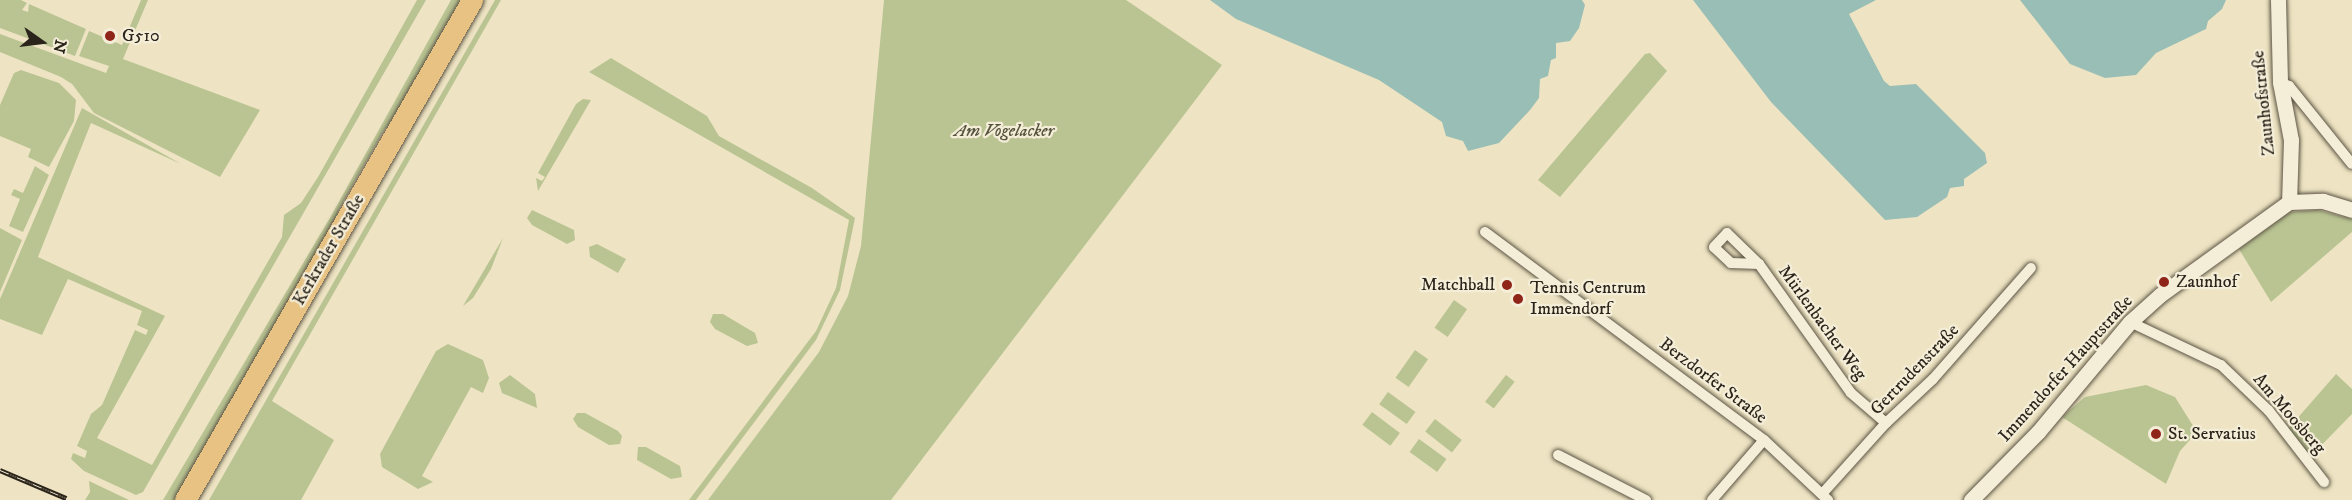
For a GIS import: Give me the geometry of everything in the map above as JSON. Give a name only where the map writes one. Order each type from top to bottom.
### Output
[{"type":"highway","name":"Kerkrader Straße","points":[[185,500],[472,0]]},
{"type":"highway","name":"Kerkrader Straße","points":[[200,500],[486,0]]},
{"type":"street","name":"Zaunhofstraße","points":[[2278,0],[2280,82],[2291,140],[2289,202]]},
{"type":"street","points":[[2280,82],[2289,86],[2352,164]]},
{"type":"street","points":[[2289,202],[2324,201],[2352,210]]},
{"type":"street","name":"Immendorfer Hauptstraße","points":[[1971,500],[2038,432],[2130,322],[2165,291],[2289,202]]},
{"type":"street","name":"Berzdorfer Straße","points":[[1485,232],[1764,440],[1825,497]]},
{"type":"street","name":"Mürlenbacher Weg","points":[[1759,264],[1851,393],[1886,423]]},
{"type":"street","name":"Gertrudenstraße","points":[[1825,497],[1886,423],[1933,379],[2031,268]]},
{"type":"street","name":"Am Moosberg","points":[[2130,322],[2221,364],[2269,411],[2324,482]]},
{"type":"street","points":[[1712,500],[1764,440]]},
{"type":"street","points":[[1558,455],[1646,500]]},
{"type":"green space","points":[[0,0],[21,0],[27,3],[22,10],[28,12],[29,4],[86,29],[75,56],[0,28]]},
{"type":"green space","points":[[141,0],[148,0],[123,59],[260,110],[220,177],[94,113],[72,84],[61,77],[0,52],[0,34],[106,73],[109,66],[79,56],[89,31],[122,45]]},
{"type":"green space","points":[[417,0],[426,0],[143,492],[136,495],[84,471],[71,459],[73,453],[85,458],[87,451],[77,446],[91,414],[102,405],[135,330],[146,335],[148,330],[137,325],[142,311],[68,279],[42,335],[0,319],[0,299],[82,108],[181,164],[91,123],[38,257],[165,316],[97,438],[152,465],[282,237],[284,215],[301,203],[318,177]]},
{"type":"green space","points":[[451,0],[463,0],[397,116],[384,130],[339,209],[335,224],[177,500],[163,500],[331,216]]},
{"type":"green space","points":[[495,0],[501,0],[272,401],[334,440],[301,500],[209,500]]},
{"type":"green space","name":"Am Vogelacker","points":[[884,0],[1126,0],[1222,65],[891,500],[708,500],[819,352],[848,296],[861,246]]},
{"type":"green space","points":[[1650,53],[1667,71],[1560,197],[1538,180],[1645,54]]},
{"type":"green space","points":[[611,58],[707,116],[719,136],[812,188],[855,218],[840,290],[816,340],[696,500],[689,500],[816,331],[836,288],[849,220],[589,72]]},
{"type":"green space","points":[[21,70],[59,83],[76,100],[74,121],[49,167],[28,157],[31,149],[0,136],[0,105],[14,73]]},
{"type":"green space","points":[[583,99],[591,100],[538,191],[536,178],[542,181],[545,177],[538,173],[576,104]]},
{"type":"green space","points":[[35,166],[49,175],[23,232],[9,226],[20,199],[11,195],[14,189],[23,193]]},
{"type":"green space","points":[[532,210],[574,230],[575,240],[567,244],[532,225],[527,218]]},
{"type":"green space","points":[[2317,210],[2352,219],[2352,232],[2271,302],[2239,249],[2289,212]]},
{"type":"green space","points":[[0,228],[22,240],[0,292]]},
{"type":"green space","points":[[503,238],[491,269],[473,298],[463,306]]},
{"type":"green space","points":[[597,244],[626,259],[618,273],[590,257],[589,247]]},
{"type":"green space","points":[[1454,300],[1467,309],[1448,337],[1434,328]]},
{"type":"green space","points":[[713,314],[723,314],[755,333],[758,343],[747,346],[715,329],[710,322]]},
{"type":"green space","points":[[448,344],[483,360],[489,378],[483,393],[471,387],[422,476],[433,482],[418,489],[382,467],[380,454],[436,351]]},
{"type":"green space","points":[[1415,350],[1428,359],[1409,387],[1395,378]]},
{"type":"green space","points":[[2336,374],[2352,389],[2352,414],[2309,458],[2288,429]]},
{"type":"green space","points":[[510,375],[535,394],[537,408],[502,393],[499,383]]},
{"type":"green space","points":[[1506,375],[1515,382],[1494,409],[1485,402]]},
{"type":"green space","points":[[2146,385],[2175,397],[2197,432],[2180,451],[2166,484],[2062,417],[2085,397]]},
{"type":"green space","points":[[1388,392],[1416,412],[1407,424],[1379,404]]},
{"type":"green space","points":[[1372,412],[1400,433],[1390,446],[1362,425]]},
{"type":"green space","points":[[577,413],[585,413],[618,431],[622,436],[620,444],[609,445],[578,427],[573,419]]},
{"type":"green space","points":[[1435,419],[1462,440],[1452,453],[1425,432]]},
{"type":"green space","points":[[1419,439],[1447,459],[1437,472],[1410,452]]},
{"type":"green space","points":[[638,447],[646,447],[680,466],[682,477],[671,479],[637,460]]},
{"type":"green space","points":[[89,481],[129,500],[85,500],[90,492]]},
{"type":"water","points":[[1210,0],[1582,0],[1585,5],[1579,28],[1570,41],[1556,43],[1556,58],[1551,60],[1548,76],[1540,79],[1539,98],[1530,110],[1499,143],[1468,151],[1463,141],[1446,136],[1442,122],[1379,80],[1236,19]]},
{"type":"water","points":[[1693,0],[1876,0],[1849,14],[1884,81],[1890,86],[1916,84],[1985,153],[1987,163],[1964,179],[1964,186],[1950,188],[1947,197],[1917,217],[1885,220],[1771,102]]},
{"type":"water","points":[[2020,0],[2226,0],[2222,9],[2208,21],[2206,29],[2156,53],[2136,75],[2105,78],[2070,64]]},
{"type":"railway","points":[[0,470],[66,498]]},
{"type":"place","name":"G510","points":[[110,36]]},
{"type":"place","name":"Zaunhof","points":[[2164,282]]},
{"type":"place","name":"Matchball","points":[[1507,285]]},
{"type":"place","name":"Tennis Centrum Immendorf","points":[[1518,299]]},
{"type":"place","name":"St. Servatius","points":[[2156,434]]}]
